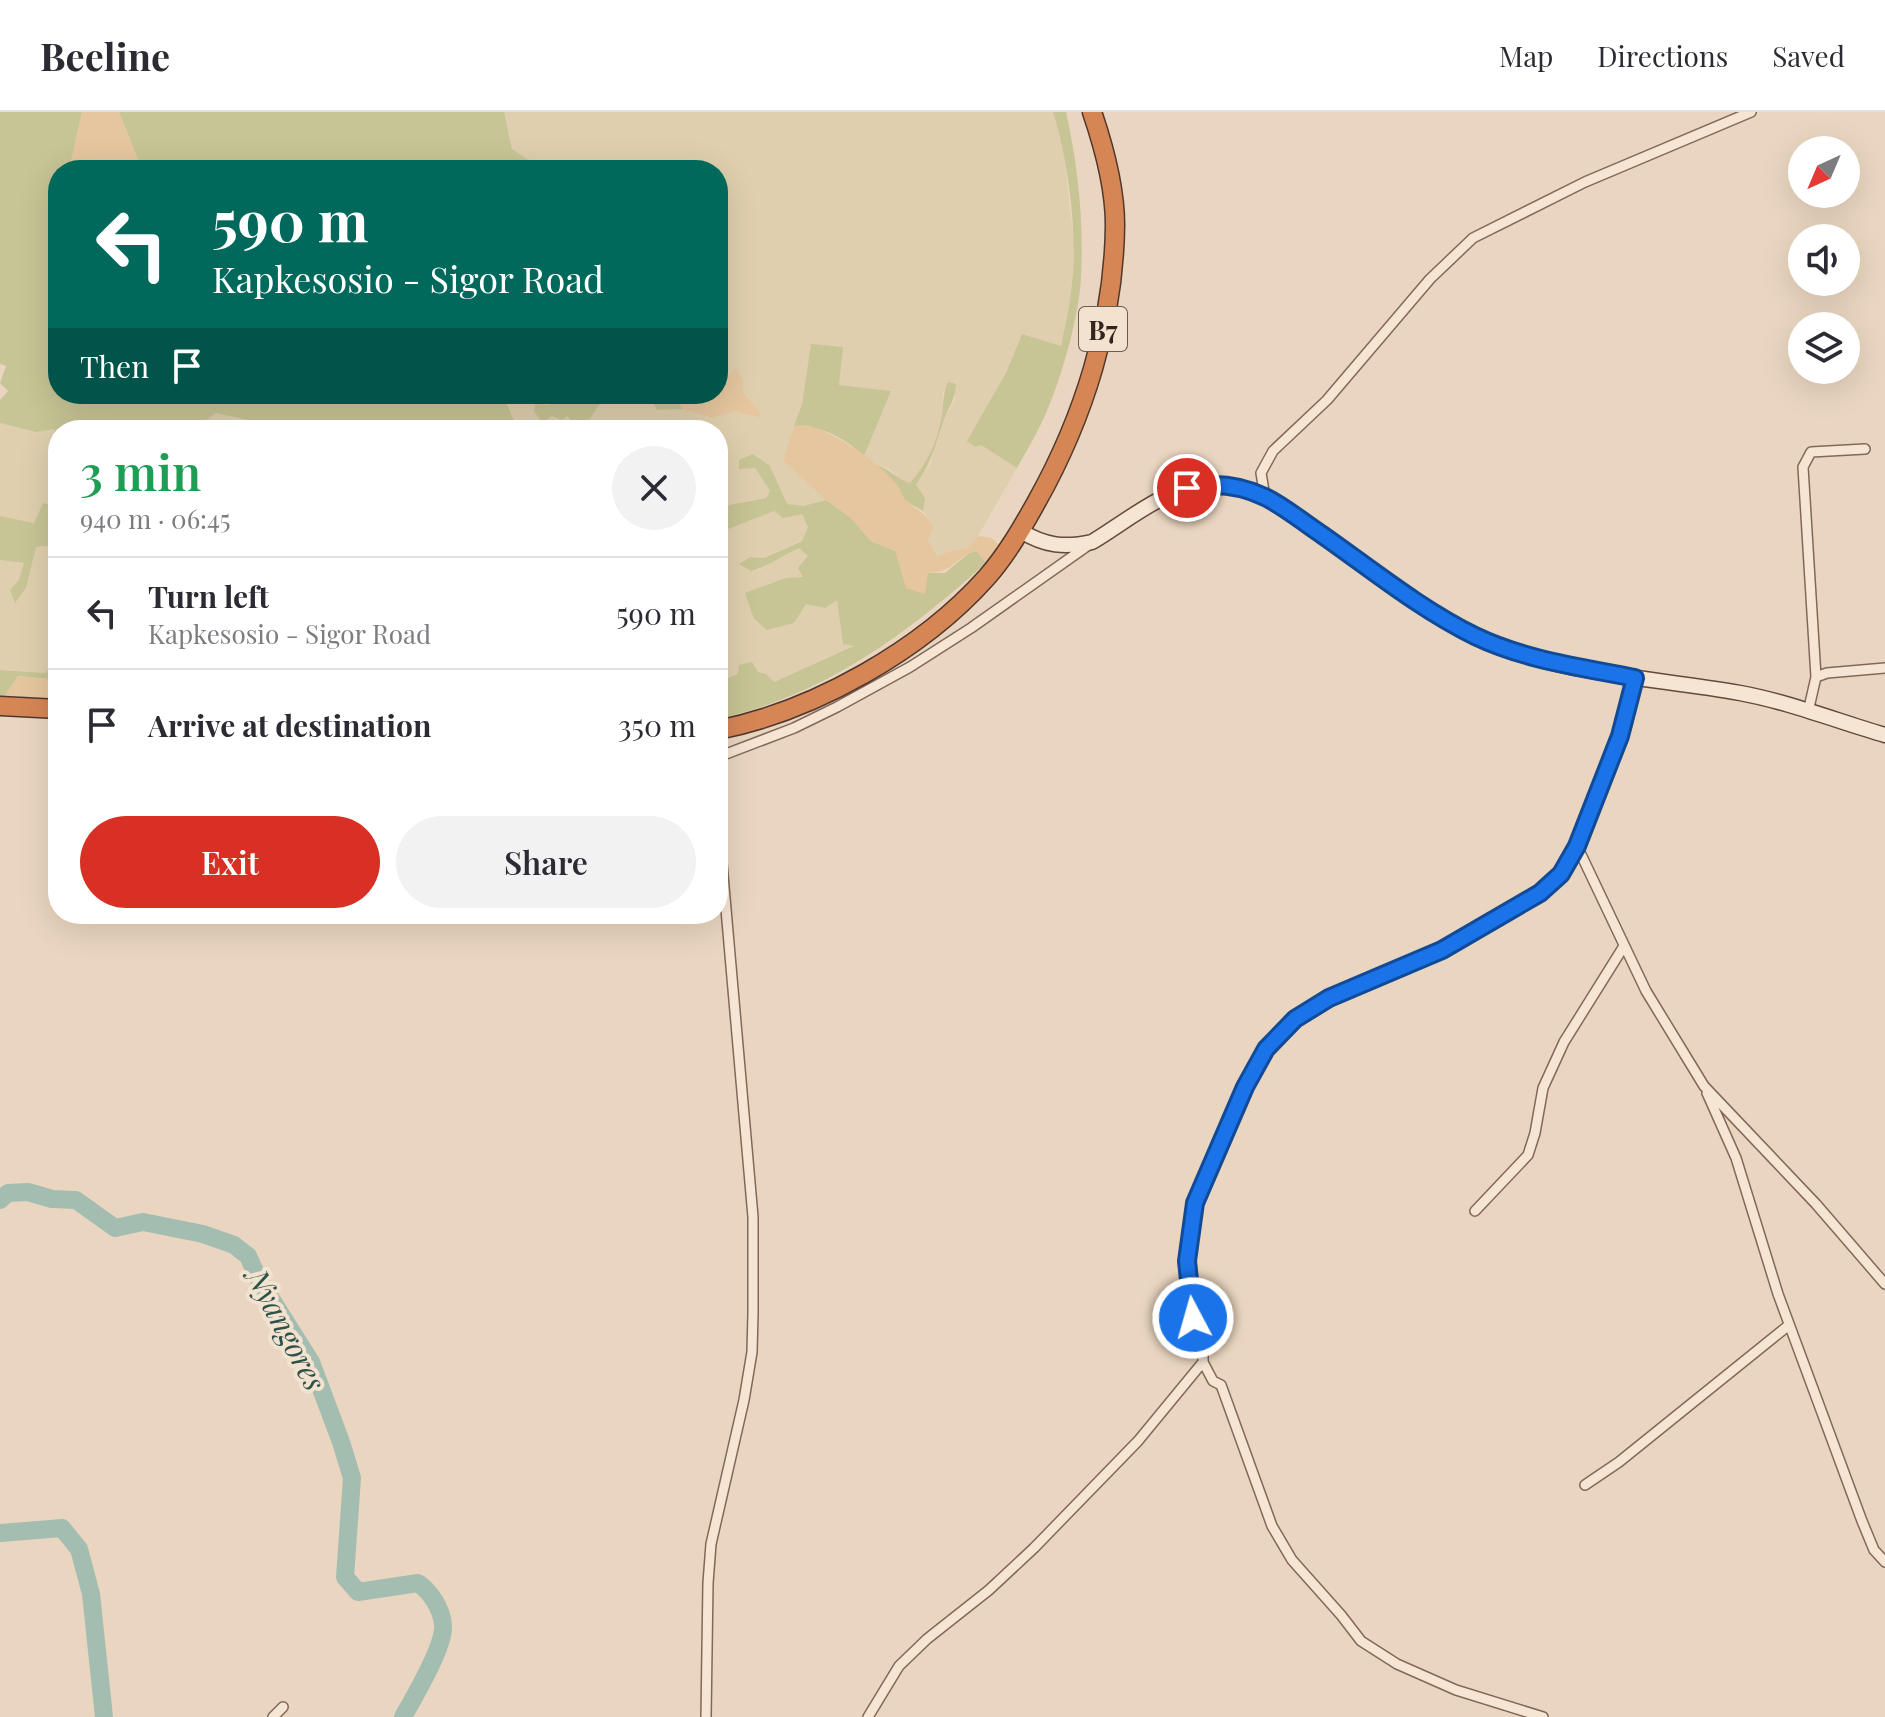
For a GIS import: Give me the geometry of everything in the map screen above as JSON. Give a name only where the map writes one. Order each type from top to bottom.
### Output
[{"type":"highway","name":"B7","points":[[728,727],[784,713],[854,681],[922,634],[975,590],[1021,531],[1055,471],[1083,405],[1103,332],[1115,223],[1106,164],[1092,112]]},
{"type":"highway","points":[[0,706],[48,708]]},
{"type":"main road","points":[[1021,531],[1035,540],[1055,546],[1092,542],[1165,497],[1187,488],[1224,485],[1265,497],[1426,608],[1505,650],[1635,678],[1742,693],[1885,735]]},
{"type":"street","points":[[1265,497],[1261,473],[1273,451],[1327,400],[1430,279],[1473,238],[1585,182],[1751,112]]},
{"type":"street","points":[[1808,712],[1816,677],[1804,463],[1811,452],[1865,449]]},
{"type":"street","points":[[728,753],[823,714],[910,667],[1092,542]]},
{"type":"street","points":[[1816,677],[1827,673],[1885,668]]},
{"type":"street","points":[[1543,1717],[1456,1690],[1397,1664],[1361,1641],[1292,1560],[1272,1526],[1225,1395],[1203,1362],[1203,1343],[1193,1318],[1187,1261],[1195,1203],[1245,1087],[1266,1049],[1295,1019],[1329,998],[1386,972],[1424,959],[1540,893],[1567,867],[1620,736],[1635,678]]},
{"type":"street","points":[[1577,846],[1646,991],[1704,1086],[1736,1158],[1789,1325],[1870,1541],[1885,1562]]},
{"type":"street","points":[[706,1717],[711,1544],[752,1352],[753,1217],[727,924]]},
{"type":"street","points":[[1475,1211],[1528,1155],[1543,1088],[1564,1042],[1624,946]]},
{"type":"street","points":[[1704,1086],[1816,1204],[1885,1284]]},
{"type":"street","points":[[1585,1485],[1619,1462],[1789,1325]]},
{"type":"street","points":[[868,1717],[899,1666],[1034,1548],[1138,1441],[1203,1362]]},
{"type":"street","points":[[273,1717],[283,1707]]},
{"type":"shaded area","points":[[0,112],[82,112],[71,160],[48,160],[48,404],[506,404],[514,420],[248,420],[216,413],[206,420],[48,420],[48,430],[36,432],[0,423],[0,400],[8,391],[0,383],[6,366],[0,364]]},
{"type":"shaded area","points":[[119,112],[504,112],[512,149],[528,160],[138,160]]},
{"type":"shaded area","points":[[504,112],[1053,112],[1062,138],[1074,242],[1073,284],[1061,346],[1022,334],[1006,373],[981,445],[1017,468],[978,536],[966,549],[937,556],[928,540],[934,527],[923,511],[924,498],[916,485],[930,464],[946,415],[955,400],[955,383],[943,392],[942,419],[928,462],[910,483],[902,481],[888,468],[875,465],[864,456],[891,391],[839,385],[811,345],[802,404],[783,461],[826,500],[803,506],[786,504],[770,466],[739,468],[755,468],[770,491],[767,498],[728,506],[728,420],[514,420],[506,404],[550,404],[535,405],[552,416],[567,416],[596,404],[654,404],[657,410],[683,409],[713,418],[734,411],[762,417],[742,393],[743,379],[736,369],[728,378],[728,160],[528,160],[512,149]]},
{"type":"shaded area","points":[[1053,112],[1066,112],[1074,152],[1082,235],[1080,293],[1058,382],[1043,420],[1017,468],[981,445],[975,447],[967,441],[1006,373],[1022,334],[1061,346],[1071,292],[1074,243],[1067,174]]},
{"type":"shaded area","points":[[811,344],[843,347],[839,385],[891,391],[864,456],[832,434],[794,426],[802,404]]},
{"type":"shaded area","points":[[948,382],[956,384],[953,399],[930,460],[916,485],[925,498],[923,511],[904,500],[897,485],[875,465],[910,483],[933,446]]},
{"type":"shaded area","points":[[535,404],[601,404],[590,419],[570,420],[567,416],[562,420],[552,416],[540,420],[534,411]]},
{"type":"shaded area","points":[[654,404],[680,404],[683,409],[657,410]]},
{"type":"shaded area","points":[[216,413],[248,420],[206,420]]},
{"type":"shaded area","points":[[0,423],[36,432],[48,430],[48,504],[43,503],[34,523],[0,516]]},
{"type":"shaded area","points":[[753,454],[770,466],[787,504],[803,506],[826,500],[850,517],[871,541],[895,551],[928,573],[945,573],[969,553],[977,551],[986,563],[926,614],[862,659],[793,695],[728,716],[728,678],[738,674],[739,665],[752,662],[758,672],[766,674],[774,682],[854,646],[843,644],[837,600],[825,608],[806,604],[794,623],[767,630],[754,619],[745,593],[786,578],[803,577],[798,568],[808,556],[799,548],[751,571],[739,564],[750,557],[764,558],[802,541],[808,527],[802,514],[783,518],[774,511],[728,529],[729,505],[766,498],[770,491],[755,468],[739,469],[739,460]]},
{"type":"shaded area","points":[[43,503],[48,504],[48,546],[36,547],[26,588],[15,603],[10,590],[19,580],[24,563],[0,560],[0,516],[34,523]]},
{"type":"shaded area","points":[[774,511],[802,514],[808,527],[802,540],[764,558],[750,557],[740,564],[751,571],[761,569],[774,559],[799,548],[808,556],[804,577],[754,619],[767,630],[794,623],[806,603],[837,599],[843,644],[856,645],[774,682],[738,674],[728,678],[728,529]]},
{"type":"shaded area","points":[[48,546],[48,670],[46,673],[0,670],[0,560],[25,563],[19,581],[10,590],[15,602],[26,588],[36,547]]},
{"type":"shaded area","points":[[0,670],[46,673],[48,670],[48,679],[18,676],[5,696],[0,696]]},
{"type":"sand","points":[[82,112],[119,112],[138,160],[71,160]]},
{"type":"sand","points":[[736,368],[743,379],[743,393],[762,418],[734,411],[713,418],[683,409],[680,404],[728,404],[728,377]]},
{"type":"sand","points":[[807,425],[856,449],[889,476],[905,499],[934,527],[928,540],[937,556],[966,549],[978,536],[992,538],[999,545],[986,563],[977,551],[945,570],[928,573],[925,594],[906,588],[895,551],[871,541],[850,517],[783,461],[794,426]]},
{"type":"sand","points":[[18,676],[48,679],[48,698],[5,696]]},
{"type":"waterway","name":"Nyangores","points":[[0,1200],[8,1193],[28,1192],[52,1199],[76,1200],[115,1228],[143,1222],[203,1234],[234,1245],[248,1256],[258,1278],[311,1362],[352,1478],[345,1577],[358,1592],[418,1583],[438,1607],[443,1625],[439,1645],[403,1717]]},
{"type":"waterway","name":"Nyangores","points":[[0,1533],[62,1528],[79,1549],[91,1594],[104,1717]]},
{"type":"route","points":[[1187,488],[1224,485],[1265,497],[1426,608],[1505,650],[1635,678],[1620,736],[1571,861],[1553,883],[1442,950],[1341,991],[1295,1019],[1266,1049],[1245,1087],[1195,1203],[1187,1261],[1193,1318]]}]
